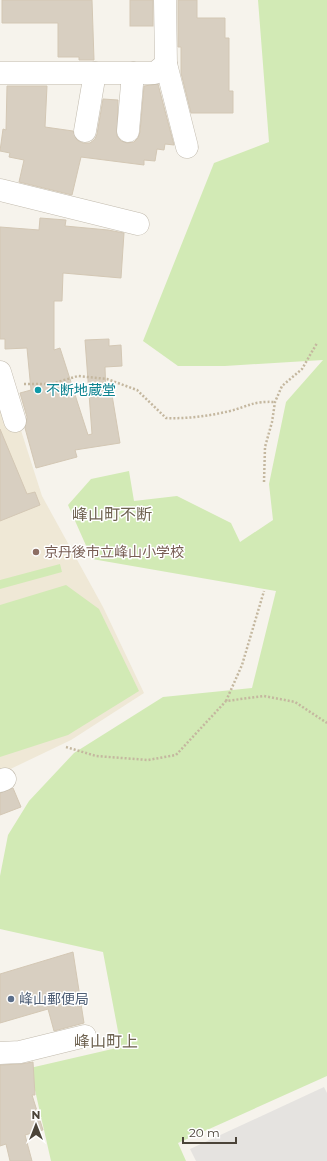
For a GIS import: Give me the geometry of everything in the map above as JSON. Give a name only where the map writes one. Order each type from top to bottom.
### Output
[{"type":"street","points":[[165,0],[166,64],[187,147]]},
{"type":"street","points":[[0,73],[155,73],[166,64]]},
{"type":"street","points":[[85,131],[95,73]]},
{"type":"street","points":[[128,131],[133,73]]},
{"type":"street","points":[[0,190],[138,224]]},
{"type":"street","points":[[2,377],[15,421]]},
{"type":"street","points":[[0,1052],[20,1052],[85,1036]]},
{"type":"path","points":[[264,482],[265,447],[272,422],[275,402],[282,386],[302,369],[317,343]]},
{"type":"path","points":[[2,377],[51,384],[78,376],[107,379],[136,390],[166,418],[185,418],[231,411],[258,401],[275,402]]},
{"type":"path","points":[[66,747],[96,756],[148,760],[176,755],[226,701],[242,666],[264,591]]},
{"type":"path","points":[[226,701],[264,696],[296,702],[327,723]]},
{"type":"shaded area","name":"京丹後市立峰山小学校","points":[[0,394],[18,421],[42,496],[103,607],[144,693],[71,740],[0,774]]},
{"type":"shaded area","points":[[324,1087],[327,1093],[327,1161],[196,1161],[190,1149]]},
{"type":"green space","points":[[258,0],[327,0],[327,1076],[178,1143],[186,1161],[51,1161],[30,1068],[121,1047],[103,952],[0,929],[0,876],[8,835],[29,801],[74,753],[163,697],[252,688],[276,591],[92,559],[68,505],[91,479],[129,471],[134,501],[177,496],[231,523],[240,542],[273,520],[269,484],[286,402],[323,360],[225,366],[178,366],[143,341],[214,163],[269,142]]},
{"type":"green space","points":[[60,564],[62,572],[0,589],[0,580]]},
{"type":"green space","name":"京丹後市立峰山小学校","points":[[66,585],[99,609],[139,691],[68,735],[0,757],[0,605]]},
{"type":"building","points":[[2,0],[92,0],[94,60],[79,60],[79,57],[58,57],[58,23],[2,23]]},
{"type":"building","points":[[130,0],[153,0],[153,26],[130,26]]},
{"type":"building","points":[[178,0],[197,0],[197,18],[225,18],[225,38],[229,38],[229,91],[233,91],[233,113],[191,113],[181,73],[181,47],[178,47]]},
{"type":"building","points":[[158,84],[174,145],[165,144],[164,150],[157,149],[155,161],[144,160],[144,165],[81,157],[72,195],[19,182],[24,160],[9,157],[10,153],[0,151],[3,129],[6,130],[7,86],[47,86],[45,127],[73,131],[77,140],[83,143],[90,143],[95,139],[103,99],[118,100],[117,136],[121,141],[127,143],[134,142],[138,138],[140,132],[144,86]]},
{"type":"building","points":[[40,218],[66,220],[65,226],[124,233],[121,278],[63,273],[62,301],[54,301],[54,350],[60,348],[88,435],[92,434],[85,340],[109,339],[109,346],[121,345],[122,366],[105,367],[106,396],[112,395],[120,443],[75,450],[77,457],[36,468],[25,428],[27,417],[20,393],[31,390],[27,348],[5,349],[5,339],[0,339],[0,227],[39,230]]},
{"type":"building","points":[[0,429],[27,494],[35,492],[40,505],[0,521]]},
{"type":"building","points":[[13,788],[21,807],[0,815],[0,793]]},
{"type":"building","points":[[73,952],[84,1023],[54,1031],[48,1009],[0,1023],[0,974]]},
{"type":"building","points":[[33,1062],[35,1095],[32,1095],[43,1130],[25,1135],[32,1161],[10,1161],[6,1144],[0,1146],[0,1065]]},
{"type":"place","name":"不断地蔵堂","points":[[38,390]]},
{"type":"place","name":"京丹後市立峰山小学校","points":[[36,552]]},
{"type":"place","name":"峰山郵便局","points":[[11,999]]},
{"type":"district","name":"峰山町不断","points":[[112,514]]},
{"type":"district","name":"峰山町上","points":[[106,1041]]}]
